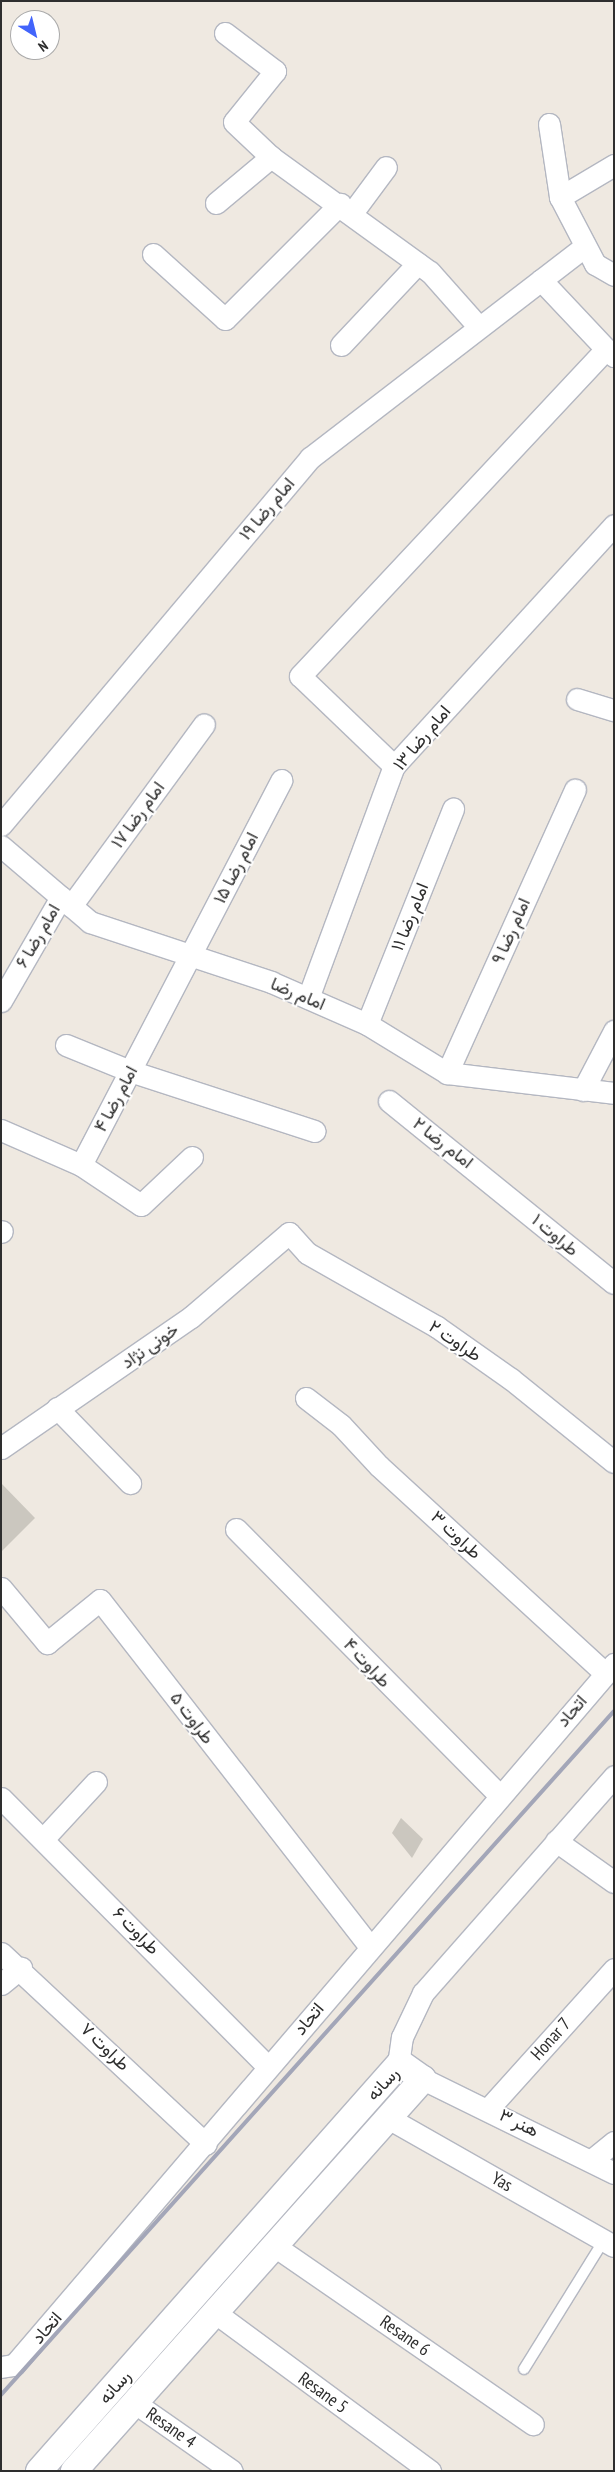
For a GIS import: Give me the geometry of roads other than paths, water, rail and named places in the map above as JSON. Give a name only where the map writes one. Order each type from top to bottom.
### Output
[{"type":"street","points":[[224,33],[275,71],[234,122],[271,157],[346,208],[418,263],[478,326]]},
{"type":"street","points":[[549,124],[560,197],[584,247],[595,264],[614,275]]},
{"type":"street","points":[[216,203],[271,157]]},
{"type":"street","points":[[560,197],[614,165]]},
{"type":"street","points":[[153,254],[225,319],[346,208],[386,167]]},
{"type":"street","name":"امام رضا ۱۹","points":[[1,825],[310,458],[478,326],[584,247]]},
{"type":"street","points":[[342,345],[418,263]]},
{"type":"street","points":[[394,766],[300,676],[610,353],[541,280]]},
{"type":"street","name":"امام رضا ۱۳","points":[[308,998],[394,766],[614,525]]},
{"type":"street","points":[[577,699],[614,710]]},
{"type":"street","name":"امام رضا ۱۷","points":[[66,902],[204,724]]},
{"type":"street","name":"امام رضا ۱۵","points":[[191,956],[281,780]]},
{"type":"street","name":"امام رضا ۹","points":[[447,1073],[575,790]]},
{"type":"street","name":"امام رضا ۱۱","points":[[368,1024],[452,810]]},
{"type":"street","name":"امام رضا","points":[[2,848],[90,922],[308,998],[368,1024],[447,1073],[614,1093]]},
{"type":"street","name":"امام رضا ۶","points":[[1,1001],[66,902]]},
{"type":"street","name":"امام رضا ۴","points":[[81,1165],[191,956]]},
{"type":"street","points":[[583,1090],[614,1031]]},
{"type":"street","points":[[66,1045],[130,1071],[315,1131]]},
{"type":"street","name":"امام رضا ۲","points":[[388,1101],[497,1185]]},
{"type":"street","points":[[1,1130],[81,1165],[141,1205],[192,1157]]},
{"type":"street","name":"طراوت ۱","points":[[497,1185],[614,1283]]},
{"type":"street","name":"خونی نژاد","points":[[1,1448],[191,1317],[289,1233]]},
{"type":"street","name":"طراوت ۲","points":[[289,1233],[307,1252],[437,1327],[511,1379],[614,1462]]},
{"type":"street","name":"طراوت ۳","points":[[306,1398],[341,1425],[379,1466],[610,1668]]},
{"type":"street","points":[[58,1408],[130,1483]]},
{"type":"street","name":"طراوت ۴","points":[[236,1529],[499,1795]]},
{"type":"street","name":"طراوت ۵","points":[[1,1588],[47,1643],[100,1600],[370,1947]]},
{"type":"street","name":"اتحاد","points":[[1,2367],[14,2366],[206,2144],[268,2067],[499,1795],[610,1668]]},
{"type":"street","points":[[398,2065],[402,2037],[424,1993],[614,1776]]},
{"type":"street","points":[[45,1836],[96,1782]]},
{"type":"street","name":"طراوت ۶","points":[[1,1798],[45,1836],[268,2067]]},
{"type":"street","points":[[556,1841],[614,1882]]},
{"type":"street","name":"طراوت ۷","points":[[1,1952],[21,1968],[206,2144]]},
{"type":"street","points":[[1,1984],[21,1968]]},
{"type":"street","name":"Honar 7","points":[[489,2108],[614,1970]]},
{"type":"street","name":"رسانه","points":[[40,2471],[398,2065],[423,2079],[390,2119],[217,2314],[74,2471]]},
{"type":"street","name":"هنر ۳","points":[[423,2079],[489,2108],[614,2172]]},
{"type":"street","name":"Yas","points":[[390,2119],[609,2243]]},
{"type":"street","points":[[593,2160],[614,2142]]},
{"type":"street","name":"Resane 6","points":[[276,2247],[533,2424]]},
{"type":"street","name":"Resane 5","points":[[217,2314],[430,2471]]},
{"type":"street","name":"Resane 4","points":[[135,2403],[232,2471]]},
{"type":"lane","points":[[524,2369],[609,2243]]},
{"type":"railway","points":[[1,2395],[614,1711]]}]
